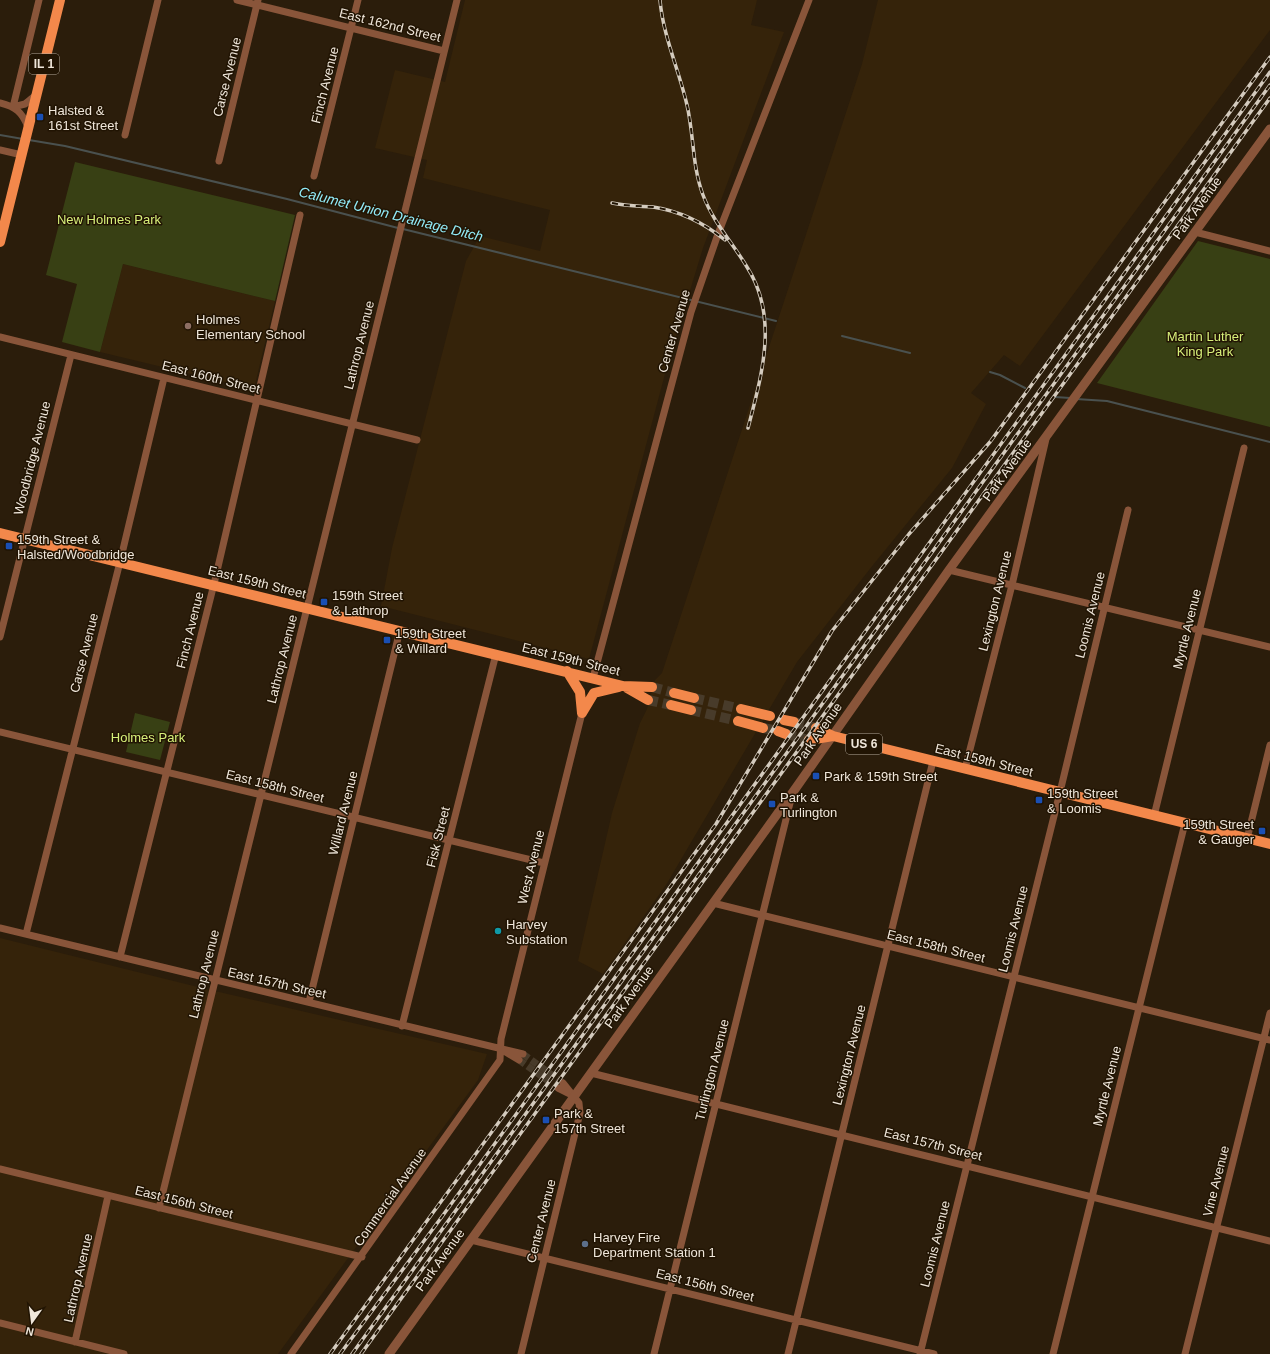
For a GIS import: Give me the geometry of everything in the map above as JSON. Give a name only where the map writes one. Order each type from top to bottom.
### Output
[{"type":"main road","name":"IL 1","points":[[0,242],[60,0]]},
{"type":"main road","name":"East 159th Street","points":[[0,534],[214,584],[623,686],[652,687]]},
{"type":"main road","points":[[567,671],[580,692],[582,713]]},
{"type":"main road","name":"East 159th Street","points":[[623,686],[648,700]]},
{"type":"main road","points":[[582,713],[594,693],[623,686]]},
{"type":"main road","points":[[674,693],[694,698]]},
{"type":"main road","points":[[671,705],[691,710]]},
{"type":"main road","points":[[741,709],[770,716]]},
{"type":"main road","points":[[738,721],[763,728]]},
{"type":"main road","name":"East 159th Street","points":[[816,728],[832,736],[1270,844]]},
{"type":"main road","name":"East 159th Street","points":[[809,740],[832,736]]},
{"type":"street","points":[[13,107],[39,0]]},
{"type":"street","points":[[125,135],[158,0]]},
{"type":"street","name":"East 162nd Street","points":[[237,0],[258,2],[351,28],[444,51]]},
{"type":"street","name":"Finch Avenue","points":[[314,176],[358,0]]},
{"type":"street","name":"Lathrop Avenue","points":[[159,1208],[351,424],[457,0]]},
{"type":"street","name":"Center Avenue","points":[[593,678],[691,312],[809,0]]},
{"type":"street","name":"Carse Avenue","points":[[219,160],[258,2]]},
{"type":"street","points":[[13,107],[25,104],[36,95]]},
{"type":"street","points":[[0,103],[13,107],[21,113],[28,127]]},
{"type":"street","name":"Park Avenue","points":[[389,1354],[793,792],[949,570],[1046,439],[1270,129]]},
{"type":"street","points":[[0,152],[22,155]]},
{"type":"street","name":"Finch Avenue","points":[[120,957],[214,584],[300,215]]},
{"type":"street","points":[[1195,232],[1270,251]]},
{"type":"street","name":"East 160th Street","points":[[0,337],[417,440]]},
{"type":"street","name":"Woodbridge Avenue","points":[[0,637],[71,354]]},
{"type":"street","name":"Carse Avenue","points":[[26,934],[120,562],[164,378]]},
{"type":"street","name":"Lexington Avenue","points":[[965,769],[1012,585],[1046,439]]},
{"type":"street","name":"Myrtle Avenue","points":[[1154,816],[1244,448]]},
{"type":"street","name":"Loomis Avenue","points":[[920,1352],[1060,792],[1128,510]]},
{"type":"street","points":[[949,570],[1270,647]]},
{"type":"street","name":"Willard Avenue","points":[[310,1002],[400,630]]},
{"type":"street","name":"Fisk Street","points":[[402,1026],[496,654]]},
{"type":"street","name":"West Avenue","points":[[502,1050],[501,1039],[582,713]]},
{"type":"street","name":"East 158th Street","points":[[0,732],[544,863]]},
{"type":"street","points":[[1247,839],[1270,745]]},
{"type":"street","name":"Lexington Avenue","points":[[788,1354],[934,761]]},
{"type":"street","name":"Turlington Avenue","points":[[654,1354],[793,792]]},
{"type":"street","name":"Myrtle Avenue","points":[[1053,1354],[1185,823]]},
{"type":"street","name":"East 158th Street","points":[[713,903],[1267,1039]]},
{"type":"street","name":"East 157th Street","points":[[0,928],[310,1002],[502,1050],[521,1057]]},
{"type":"street","name":"Vine Avenue","points":[[1185,1354],[1267,1039],[1270,1013]]},
{"type":"street","name":"Commercial Avenue","points":[[291,1354],[362,1257],[500,1060],[502,1050]]},
{"type":"street","name":"East 157th Street","points":[[591,1073],[1270,1241]]},
{"type":"street","points":[[560,1086],[574,1096]]},
{"type":"street","name":"Center Avenue","points":[[521,1354],[580,1113],[579,1103],[574,1096]]},
{"type":"street","name":"East 156th Street","points":[[0,1169],[362,1257]]},
{"type":"street","name":"Lathrop Avenue","points":[[75,1342],[108,1196]]},
{"type":"street","name":"East 156th Street","points":[[470,1240],[920,1352],[934,1354]]},
{"type":"street","points":[[0,1323],[124,1354]]},
{"type":"shaded area","points":[[465,0],[757,0],[751,25],[784,32],[703,248],[669,359],[589,659],[381,606],[392,548],[466,261],[480,236],[540,251],[550,210],[423,178],[427,160],[375,148],[395,70],[445,82]]},
{"type":"shaded area","points":[[878,0],[1270,0],[1270,30],[1020,366],[1004,355],[971,393],[986,404],[952,468],[797,662],[666,885],[603,974],[578,961],[612,813],[640,723],[647,709],[655,680],[662,673],[862,64]]},
{"type":"shaded area","name":"Holmes Elementary School","points":[[123,264],[275,301],[254,389],[100,352]]},
{"type":"shaded area","points":[[0,938],[206,989],[487,1054],[478,1080],[278,1354],[0,1354]]},
{"type":"green space","name":"New Holmes Park","points":[[75,162],[295,215],[275,301],[123,264],[100,352],[62,342],[77,284],[46,275]]},
{"type":"green space","name":"Martin Luther King Park","points":[[1198,241],[1270,259],[1270,427],[1097,383]]},
{"type":"green space","name":"Holmes Park","points":[[135,713],[170,722],[160,760],[126,752]]},
{"type":"waterway","name":"Calumet Union Drainage Ditch","points":[[0,135],[23,139]]},
{"type":"waterway","name":"Calumet Union Drainage Ditch","points":[[29,140],[65,146],[287,199],[398,228]]},
{"type":"waterway","name":"Calumet Union Drainage Ditch","points":[[403,229],[776,321]]},
{"type":"waterway","name":"Calumet Union Drainage Ditch","points":[[842,336],[910,353]]},
{"type":"waterway","name":"Calumet Union Drainage Ditch","points":[[990,372],[1000,375],[1025,388]]},
{"type":"waterway","name":"Calumet Union Drainage Ditch","points":[[1055,397],[1070,398]]},
{"type":"waterway","name":"Calumet Union Drainage Ditch","points":[[1076,399],[1107,401],[1270,442]]},
{"type":"tunnel","points":[[652,687],[674,693]]},
{"type":"tunnel","points":[[694,698],[741,709]]},
{"type":"tunnel","points":[[648,700],[671,705]]},
{"type":"tunnel","points":[[691,710],[738,721]]},
{"type":"tunnel","points":[[794,722],[816,728]]},
{"type":"tunnel","points":[[763,728],[778,731]]},
{"type":"tunnel","points":[[786,734],[809,740]]},
{"type":"tunnel","points":[[523,1054],[563,1083]]},
{"type":"tunnel","points":[[519,1060],[558,1088]]},
{"type":"railway","points":[[660,0],[664,27],[687,105],[699,184],[707,205],[717,223],[747,267],[757,286],[763,306],[765,346],[758,387],[748,428]]},
{"type":"railway","points":[[330,1354],[716,824],[832,631],[909,534],[990,442],[1270,57]]},
{"type":"railway","points":[[340,1354],[441,1218],[1270,72]]},
{"type":"railway","points":[[352,1354],[1270,85]]},
{"type":"railway","points":[[361,1354],[1270,98]]},
{"type":"railway","points":[[612,203],[653,207],[673,211],[709,228],[725,240]]},
{"type":"place","name":"Halsted & 161st Street","points":[[40,117]]},
{"type":"place","name":"Holmes Elementary School","points":[[188,326]]},
{"type":"place","name":"159th Street & Halsted/Woodbridge","points":[[9,546]]},
{"type":"place","name":"159th Street & Lathrop","points":[[324,602]]},
{"type":"place","name":"159th Street & Willard","points":[[387,640]]},
{"type":"place","name":"Park & 159th Street","points":[[816,776]]},
{"type":"place","name":"159th Street & Loomis","points":[[1039,800]]},
{"type":"place","name":"Park & Turlington","points":[[772,804]]},
{"type":"place","name":"159th Street & Gauger","points":[[1262,831]]},
{"type":"place","name":"Harvey Substation","points":[[498,931]]},
{"type":"place","name":"Park & 157th Street","points":[[546,1120]]},
{"type":"place","name":"Harvey Fire Department Station 1","points":[[585,1244]]}]
